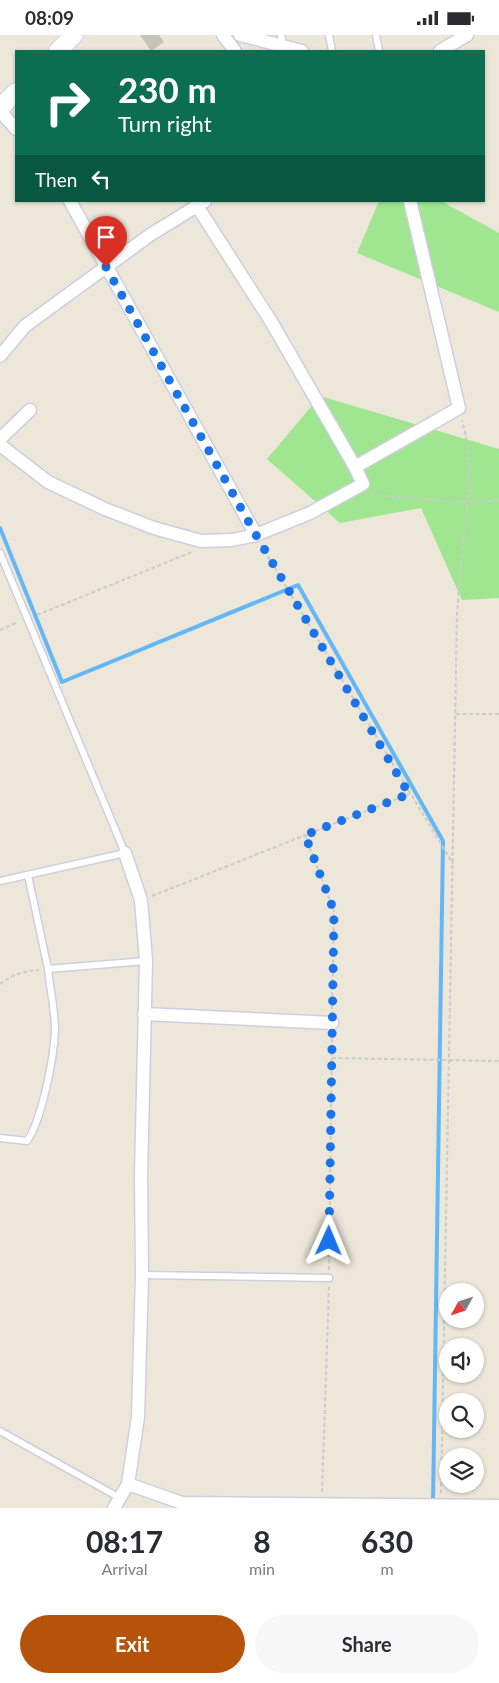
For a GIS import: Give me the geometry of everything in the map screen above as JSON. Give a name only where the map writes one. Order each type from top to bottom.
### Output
[{"type":"main road","points":[[0,109],[15,93]]},
{"type":"street","points":[[223,35],[234,50]]},
{"type":"street","points":[[240,35],[282,40],[300,50]]},
{"type":"street","points":[[442,50],[467,35]]},
{"type":"street","points":[[0,109],[15,128]]},
{"type":"street","points":[[71,202],[256,535]]},
{"type":"street","points":[[355,467],[459,408],[410,202]]},
{"type":"street","points":[[0,356],[25,326],[150,235],[201,203],[272,323],[363,484],[310,513],[256,535],[232,541],[200,541],[146,525],[48,482],[0,445]]},
{"type":"street","points":[[0,439],[30,411]]},
{"type":"street","points":[[117,1503],[128,1484],[138,1417],[142,1275],[141,1176],[146,961],[141,901],[125,853]]},
{"type":"street","points":[[144,1014],[332,1023]]},
{"type":"street","points":[[128,1484],[182,1503],[286,1506],[499,1506]]},
{"type":"lane","points":[[329,35],[332,50]]},
{"type":"lane","points":[[376,35],[379,50]]},
{"type":"lane","points":[[0,553],[125,853],[0,881]]},
{"type":"lane","points":[[0,1138],[27,1141],[34,1132],[48,1076],[55,1030],[48,969],[28,875]]},
{"type":"lane","points":[[48,969],[146,961]]},
{"type":"lane","points":[[142,1275],[329,1278]]},
{"type":"lane","points":[[0,1431],[117,1503]]},
{"type":"path","points":[[441,1506],[457,613],[462,550],[470,501],[469,448],[459,408]]},
{"type":"path","points":[[363,484],[375,495],[470,501],[494,501],[499,499]]},
{"type":"path","points":[[256,535],[453,865]]},
{"type":"path","points":[[0,630],[196,551],[200,541]]},
{"type":"path","points":[[456,714],[499,714]]},
{"type":"path","points":[[141,901],[409,794]]},
{"type":"path","points":[[305,835],[334,911],[329,1278],[322,1505]]},
{"type":"path","points":[[0,985],[10,977],[27,971],[48,969]]},
{"type":"path","points":[[332,1058],[499,1061]]},
{"type":"green space","points":[[379,202],[443,202],[499,233],[499,312],[357,253]]},
{"type":"green space","points":[[320,396],[499,449],[499,598],[462,600],[421,508],[340,523],[267,459]]},
{"type":"building","points":[[140,35],[159,35],[164,42],[150,50]]},
{"type":"waterway","points":[[0,528],[62,682],[298,585],[443,841],[433,1503]]},
{"type":"route","points":[[106,267],[256,535],[409,794],[305,835],[334,911],[329,1241]]}]
